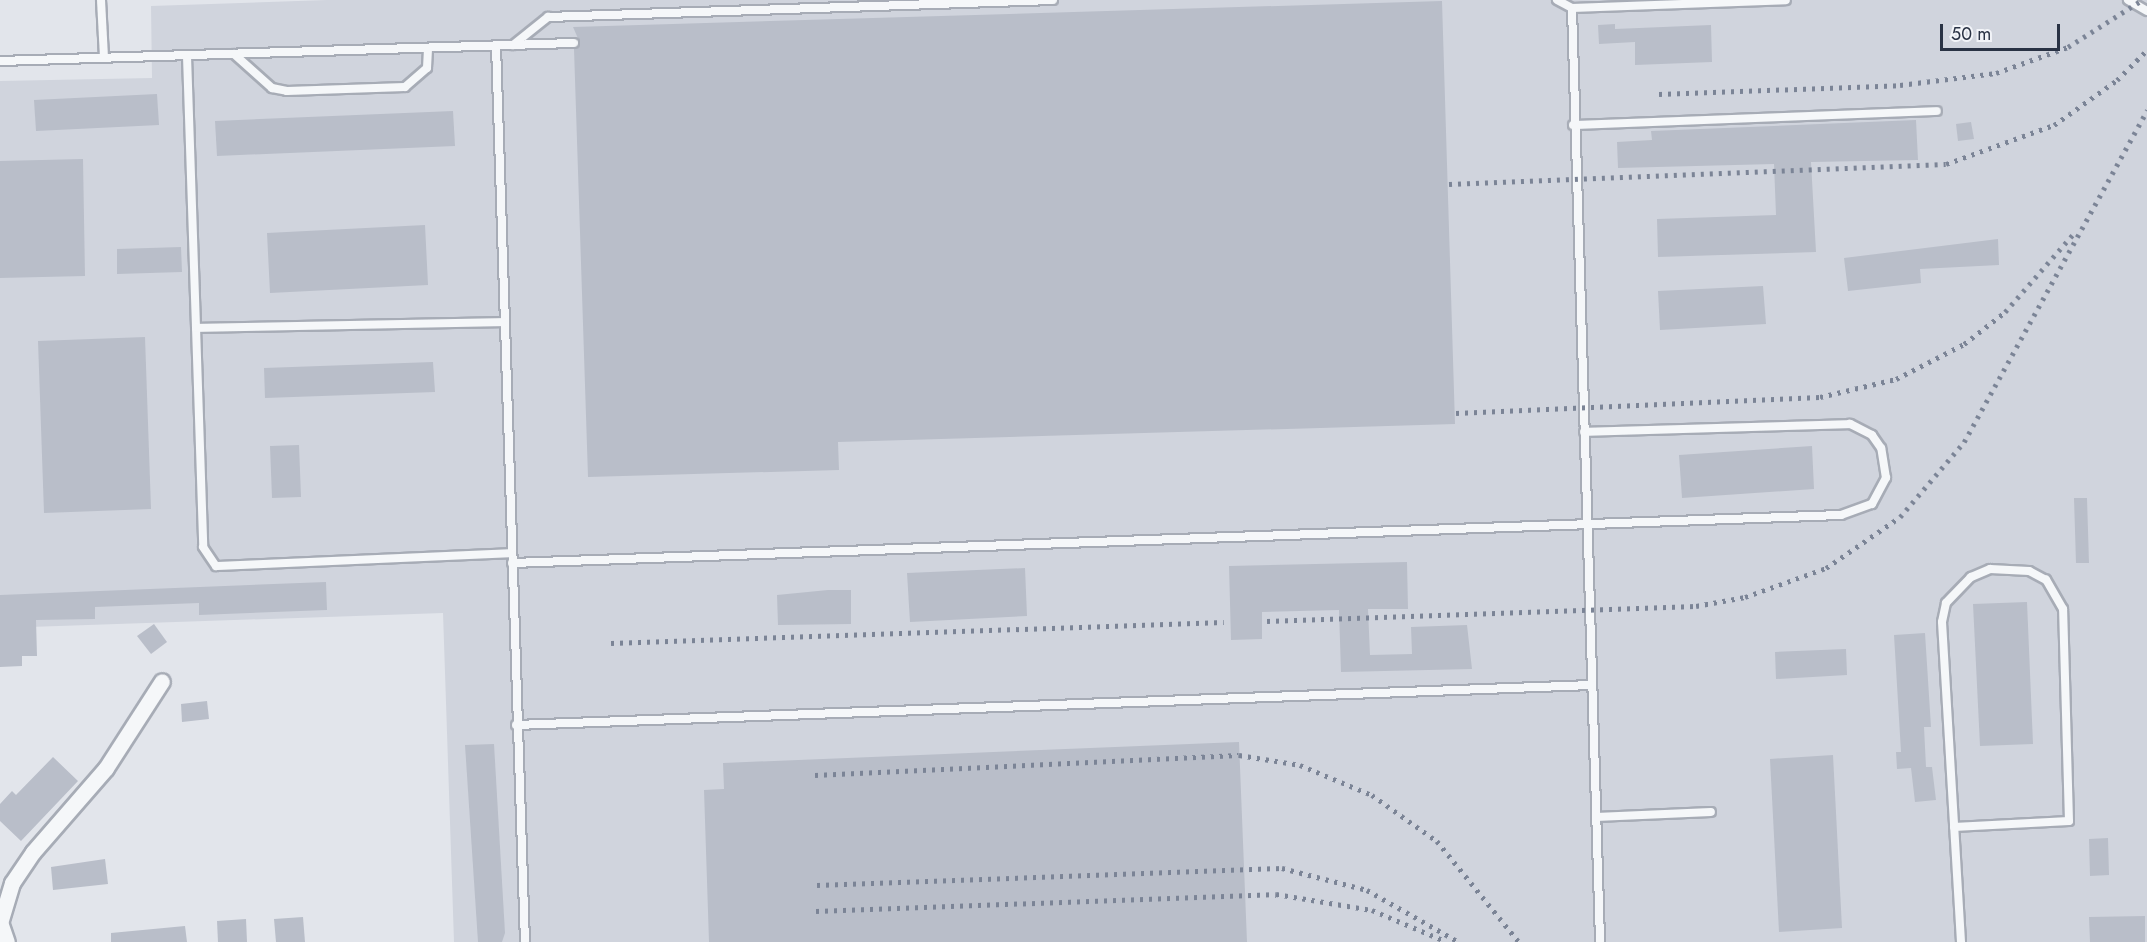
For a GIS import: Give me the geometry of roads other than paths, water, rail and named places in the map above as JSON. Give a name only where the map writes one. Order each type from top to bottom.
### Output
[{"type":"street","points":[[7,942],[0,923],[12,883],[33,852],[106,768],[162,681]]},
{"type":"lane","points":[[101,0],[104,58]]},
{"type":"lane","points":[[513,45],[549,17],[1053,0]]},
{"type":"lane","points":[[1557,0],[1572,8],[1786,0]]},
{"type":"lane","points":[[2128,0],[2147,11]]},
{"type":"lane","points":[[1572,8],[1573,125],[1600,942]]},
{"type":"lane","points":[[0,61],[574,43]]},
{"type":"lane","points":[[496,45],[516,725],[525,942]]},
{"type":"lane","points":[[234,54],[272,88],[287,91],[405,87],[427,68],[429,48]]},
{"type":"lane","points":[[187,56],[202,547],[216,566],[511,553]]},
{"type":"lane","points":[[1573,125],[1937,111]]},
{"type":"lane","points":[[196,328],[504,322]]},
{"type":"lane","points":[[512,563],[1587,526],[1858,512],[1882,492],[1885,464],[1872,435],[1850,424],[1584,432]]},
{"type":"lane","points":[[1954,827],[2069,821],[2063,609],[2046,580],[2029,571],[1990,569],[1971,577],[1946,603],[1942,622],[1960,942]]},
{"type":"lane","points":[[516,725],[1592,685]]},
{"type":"lane","points":[[1596,817],[1711,812]]},
{"type":"railway","points":[[1659,94],[1900,85],[1996,73],[2068,47],[2142,0]]},
{"type":"railway","points":[[1449,184],[1946,164],[2054,125],[2117,80],[2147,50]]},
{"type":"railway","points":[[1267,621],[1696,606],[1745,597],[1826,568],[1900,517],[1964,442],[2147,110]]},
{"type":"railway","points":[[1456,413],[1820,397],[1896,379],[1964,344],[2005,312],[2075,232]]},
{"type":"railway","points":[[611,643],[1224,622]]},
{"type":"railway","points":[[815,775],[1239,755],[1300,765],[1372,795],[1437,841],[1519,942]]},
{"type":"railway","points":[[817,885],[1282,868],[1367,890],[1459,942]]},
{"type":"railway","points":[[816,911],[1276,894],[1372,910],[1445,941]]}]
